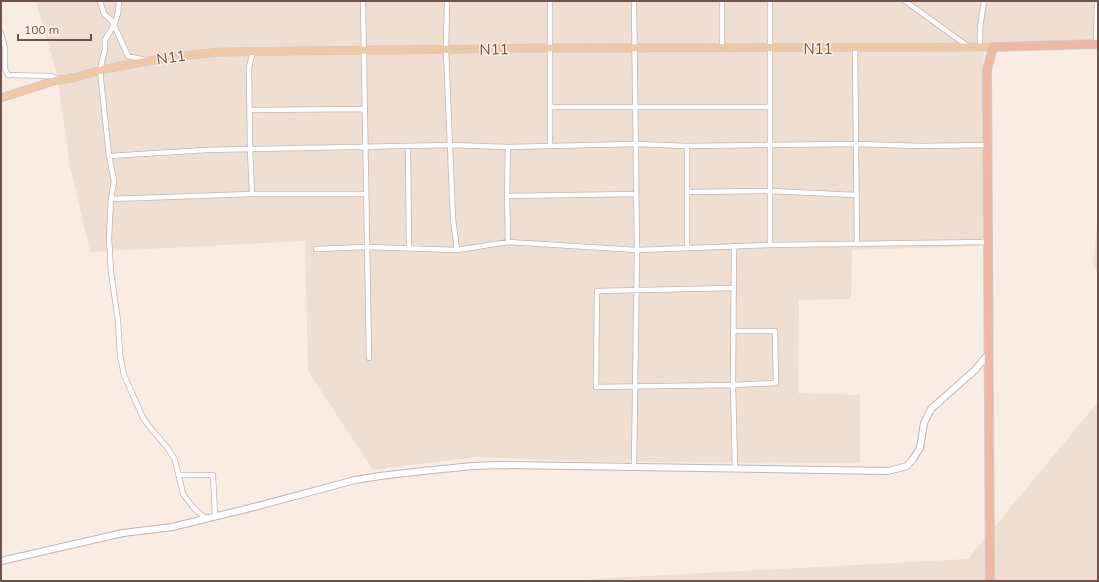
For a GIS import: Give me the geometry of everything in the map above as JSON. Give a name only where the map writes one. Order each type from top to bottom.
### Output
[{"type":"highway","points":[[990,581],[987,70],[993,47],[1097,44]]},
{"type":"main road","name":"N11","points":[[1,98],[57,80],[64,80],[146,60],[179,55],[253,50],[993,47]]},
{"type":"street","points":[[100,1],[104,14],[114,25],[128,56],[146,60]]},
{"type":"street","points":[[119,1],[118,13],[114,25],[106,40],[100,70],[109,156],[114,181],[110,199],[109,238],[120,355],[124,375],[143,418],[167,447],[175,460],[183,494],[192,507],[206,519]]},
{"type":"street","points":[[363,1],[369,358]]},
{"type":"street","points":[[447,1],[446,50],[453,219],[457,250]]},
{"type":"street","points":[[550,1],[550,146]]},
{"type":"street","points":[[634,1],[637,250],[634,467]]},
{"type":"street","points":[[722,1],[722,48]]},
{"type":"street","points":[[770,1],[770,245]]},
{"type":"street","points":[[905,1],[969,47]]},
{"type":"street","points":[[980,47],[980,28],[984,1]]},
{"type":"street","points":[[1097,44],[1098,1]]},
{"type":"street","points":[[1,33],[5,48],[5,69],[8,75],[50,76],[64,80]]},
{"type":"street","points":[[855,48],[857,244]]},
{"type":"street","points":[[252,194],[249,66],[253,50]]},
{"type":"street","points":[[550,107],[770,107]]},
{"type":"street","points":[[250,110],[365,110]]},
{"type":"street","points":[[109,156],[206,150],[451,145],[508,147],[635,144],[687,146],[855,144],[921,146],[987,145]]},
{"type":"street","points":[[408,146],[409,247]]},
{"type":"street","points":[[687,146],[687,247]]},
{"type":"street","points":[[508,147],[508,242]]},
{"type":"street","points":[[687,192],[770,191],[856,195]]},
{"type":"street","points":[[110,199],[252,194],[366,194]]},
{"type":"street","points":[[507,196],[636,194]]},
{"type":"street","points":[[316,249],[409,247],[457,250],[508,242],[637,250],[770,245],[988,242]]},
{"type":"street","points":[[734,246],[733,385],[735,469]]},
{"type":"street","points":[[733,331],[775,331],[776,383],[596,387],[597,291],[734,288]]},
{"type":"street","points":[[1,561],[123,533],[172,527],[354,480],[473,466],[501,465],[888,471],[907,466],[913,459],[920,448],[924,423],[932,409],[975,370],[989,353]]},
{"type":"street","points":[[179,475],[213,475],[215,516]]},
{"type":"shaded area","points":[[36,1],[1098,1],[1098,39],[984,42],[984,246],[852,250],[851,299],[799,300],[798,393],[860,395],[860,463],[600,462],[476,457],[373,470],[308,371],[305,241],[90,252],[70,166],[57,75]]},
{"type":"shaded area","points":[[1098,218],[1098,272],[1093,265]]},
{"type":"shaded area","points":[[1098,402],[1098,581],[588,581],[592,579],[968,559]]}]
